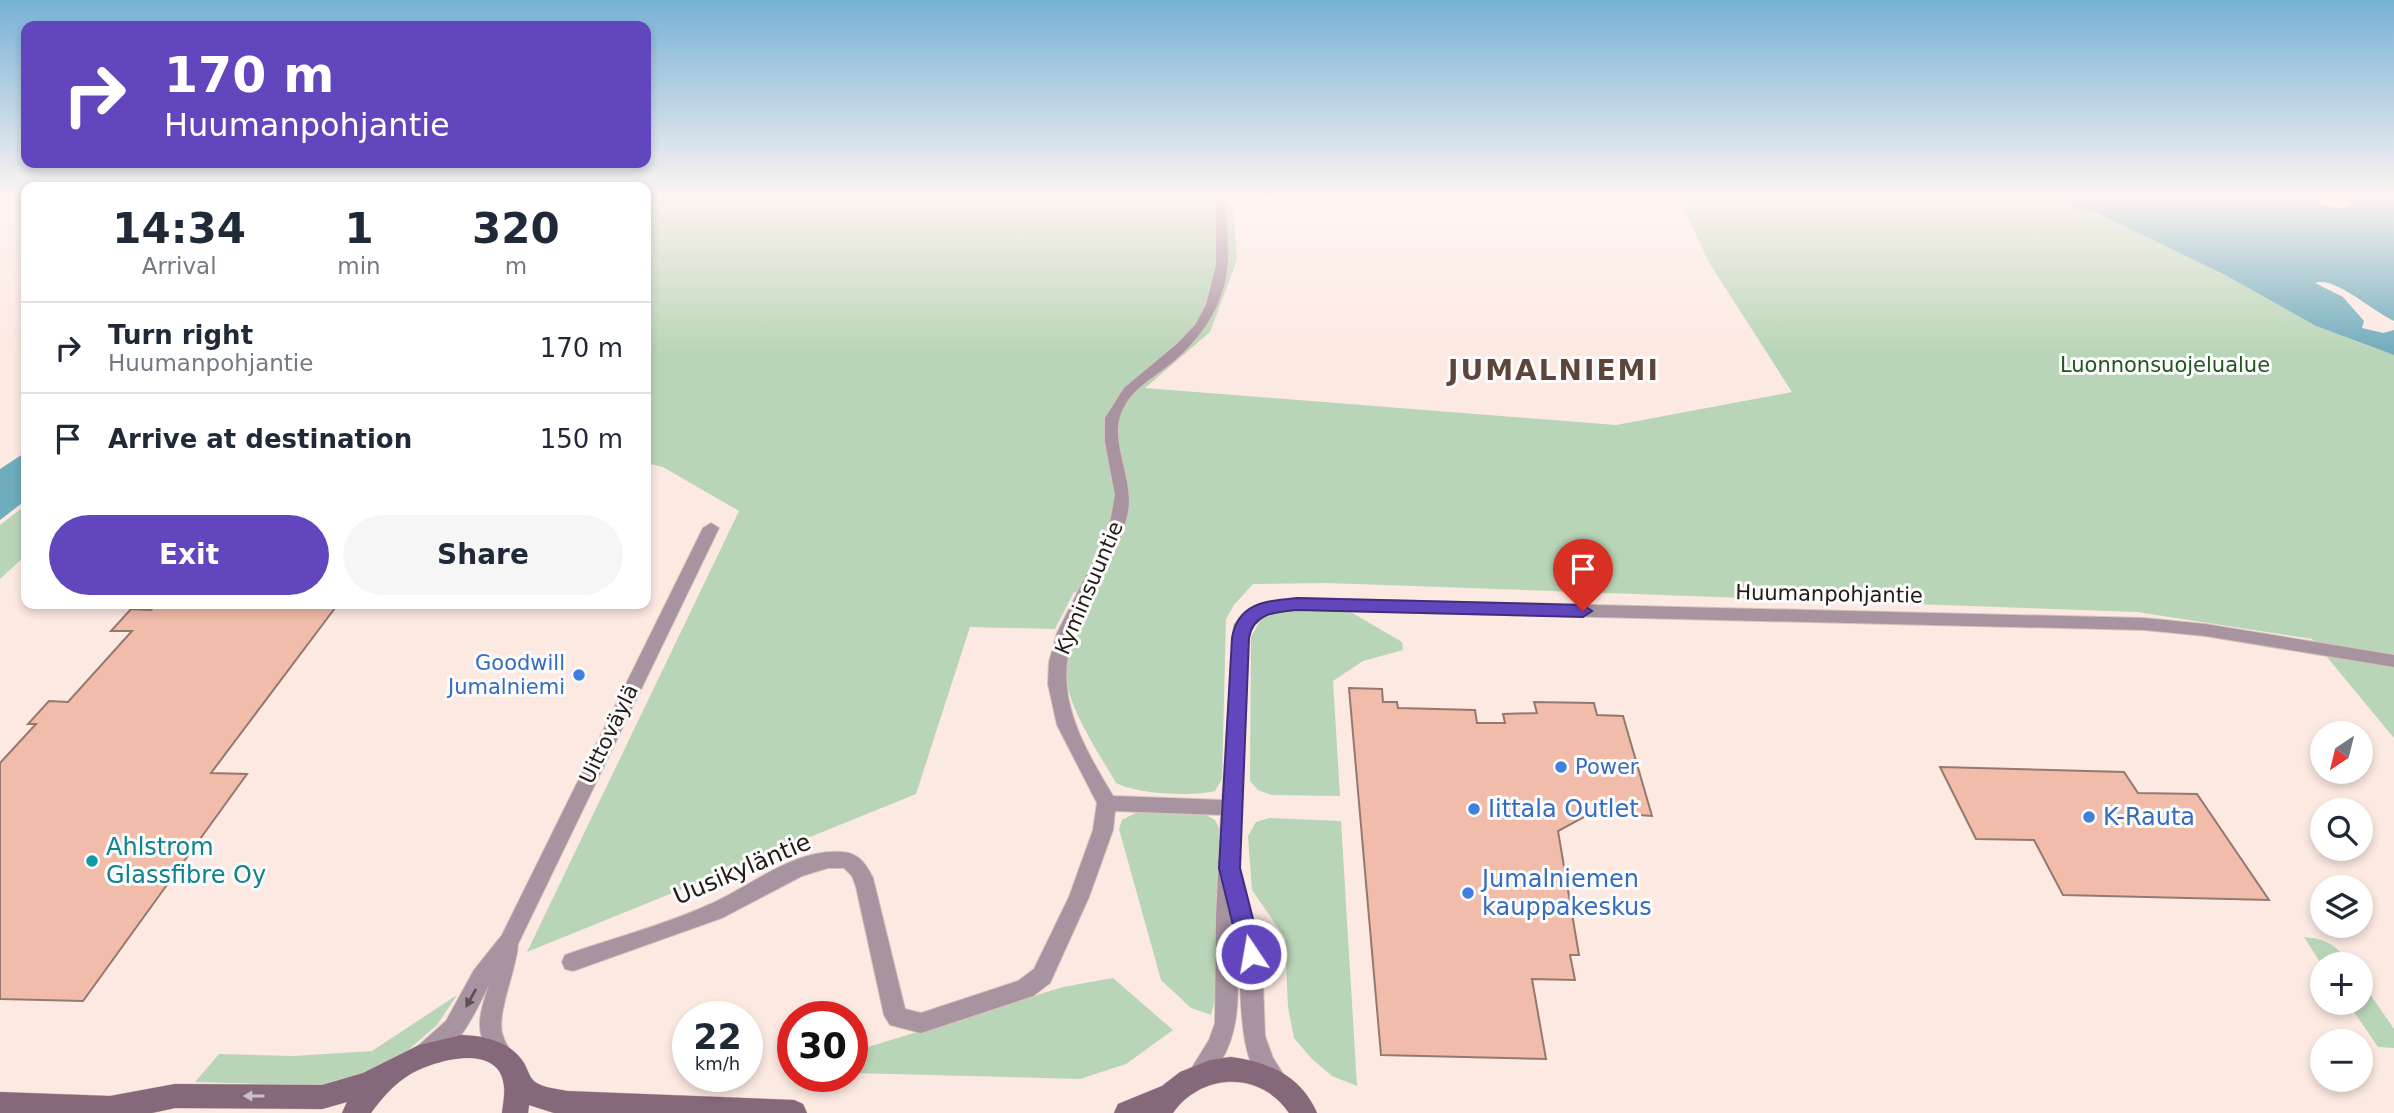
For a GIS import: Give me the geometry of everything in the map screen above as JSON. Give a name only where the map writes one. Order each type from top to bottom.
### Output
[{"type":"street","name":"Kyminsuuntie","points":[[1107,803],[1084,763],[1059,709],[1056,672],[1063,641],[1109,544],[1121,512],[1124,486],[1109,434],[1111,420],[1117,406],[1135,384],[1197,333],[1214,303],[1222,265],[1222,249]]},
{"type":"street","name":"Uittoväylä","points":[[426,1053],[454,1028],[482,977],[509,941],[711,528]]},
{"type":"street","name":"Huumanpohjantie","points":[[1231,808],[1242,625],[1260,609],[1297,604],[2144,624],[2205,630],[2394,661]]},
{"type":"street","points":[[1107,803],[1231,808],[1226,1023],[1219,1045],[1199,1074],[1174,1092],[1126,1113]]},
{"type":"street","name":"Uusikyläntie","points":[[573,962],[714,912],[751,896],[786,874],[810,864],[847,860],[860,869],[866,887],[892,1008],[898,1018],[921,1023],[1025,989],[1042,976],[1079,897],[1103,830],[1107,803]]},
{"type":"street","points":[[1230,868],[1251,954],[1253,1042],[1262,1061],[1305,1111]]},
{"type":"street","name":"Uittoväylä","points":[[508,1064],[491,1040],[489,1028],[490,1012],[503,977],[509,941]]},
{"type":"street","points":[[0,1104],[115,1111],[175,1096],[322,1097],[368,1084],[426,1053],[455,1045],[481,1046],[508,1064],[522,1088],[531,1094],[567,1103],[794,1113]]},
{"type":"street","points":[[508,1064],[519,1095],[515,1113]]},
{"type":"street","points":[[355,1113],[373,1089],[398,1068]]},
{"type":"street","points":[[1199,1074],[1217,1069],[1234,1069],[1259,1074],[1282,1086]]},
{"type":"street","points":[[1158,1113],[1174,1092]]},
{"type":"green space","name":"Luonnonsuojelualue","points":[[651,249],[1236,249],[1237,260],[1210,332],[1145,388],[1616,425],[1792,392],[1703,249],[2171,249],[2225,275],[2316,326],[2394,355],[2394,738],[2312,639],[2137,612],[1327,583],[1253,584],[1234,605],[1226,619],[1222,779],[1215,791],[1205,793],[1150,792],[1116,783],[1072,702],[1066,676],[1069,658],[1096,596],[1074,592],[1055,629],[970,627],[916,794],[527,952],[739,511],[663,467],[651,464]]},
{"type":"green space","points":[[21,509],[21,560],[0,579],[0,525]]},
{"type":"green space","points":[[1349,611],[1402,642],[1403,650],[1363,661],[1333,681],[1340,796],[1271,795],[1258,790],[1250,781],[1251,637],[1261,619],[1274,612]]},
{"type":"green space","points":[[1137,812],[1206,815],[1215,820],[1221,832],[1218,986],[1211,1015],[1191,1008],[1161,980],[1119,829],[1122,820]]},
{"type":"green space","points":[[1269,818],[1341,821],[1357,1086],[1332,1076],[1312,1059],[1294,1038],[1288,1007],[1285,938],[1252,890],[1248,836],[1256,822]]},
{"type":"green space","points":[[2304,937],[2319,939],[2340,952],[2314,952]]},
{"type":"green space","points":[[1113,978],[1173,1030],[1126,1064],[1080,1079],[868,1073],[868,1047],[1063,987]]},
{"type":"green space","points":[[457,995],[437,1025],[407,1051],[372,1071],[334,1086],[195,1082],[219,1054],[293,1056],[372,1051]]},
{"type":"green space","points":[[2373,998],[2394,1029],[2394,1048],[2378,1047],[2373,1040],[2373,1029],[2366,1029],[2356,1015],[2373,1015]]},
{"type":"water","points":[[2171,249],[2394,249],[2394,321],[2333,285],[2315,283],[2343,297],[2364,321],[2362,328],[2383,333],[2394,330],[2394,355],[2316,326],[2225,275]]},
{"type":"water","points":[[21,455],[21,504],[0,520],[0,469]]},
{"type":"building","name":"Ahlstrom Glassfibre Oy","points":[[131,609],[334,609],[211,773],[247,774],[83,1001],[0,999],[0,763],[36,724],[28,724],[49,701],[68,702],[132,631],[111,631]]},
{"type":"building","name":"Jumalniemen kauppakeskus","points":[[1349,688],[1382,689],[1383,702],[1397,702],[1398,708],[1475,710],[1477,723],[1505,723],[1503,714],[1537,713],[1534,702],[1594,703],[1597,715],[1623,716],[1652,816],[1593,812],[1558,831],[1579,955],[1570,955],[1575,980],[1532,979],[1546,1059],[1381,1055]]},
{"type":"building","name":"K-Rauta","points":[[1940,767],[2124,772],[2138,793],[2197,794],[2269,900],[2063,895],[2034,840],[1976,839]]},
{"type":"place","name":"Goodwill Jumalniemi","points":[[579,675]]},
{"type":"place","name":"Power","points":[[1561,767]]},
{"type":"place","name":"Iittala Outlet","points":[[1474,809]]},
{"type":"place","name":"K-Rauta","points":[[2089,817]]},
{"type":"place","name":"Ahlstrom Glassfibre Oy","points":[[92,861]]},
{"type":"place","name":"Jumalniemen kauppakeskus","points":[[1468,893]]},
{"type":"district","name":"JUMALNIEMI","points":[[1554,370]]},
{"type":"route","points":[[1251,954],[1230,868],[1240,638],[1242,625],[1249,617],[1267,607],[1297,604],[1583,611]]}]
